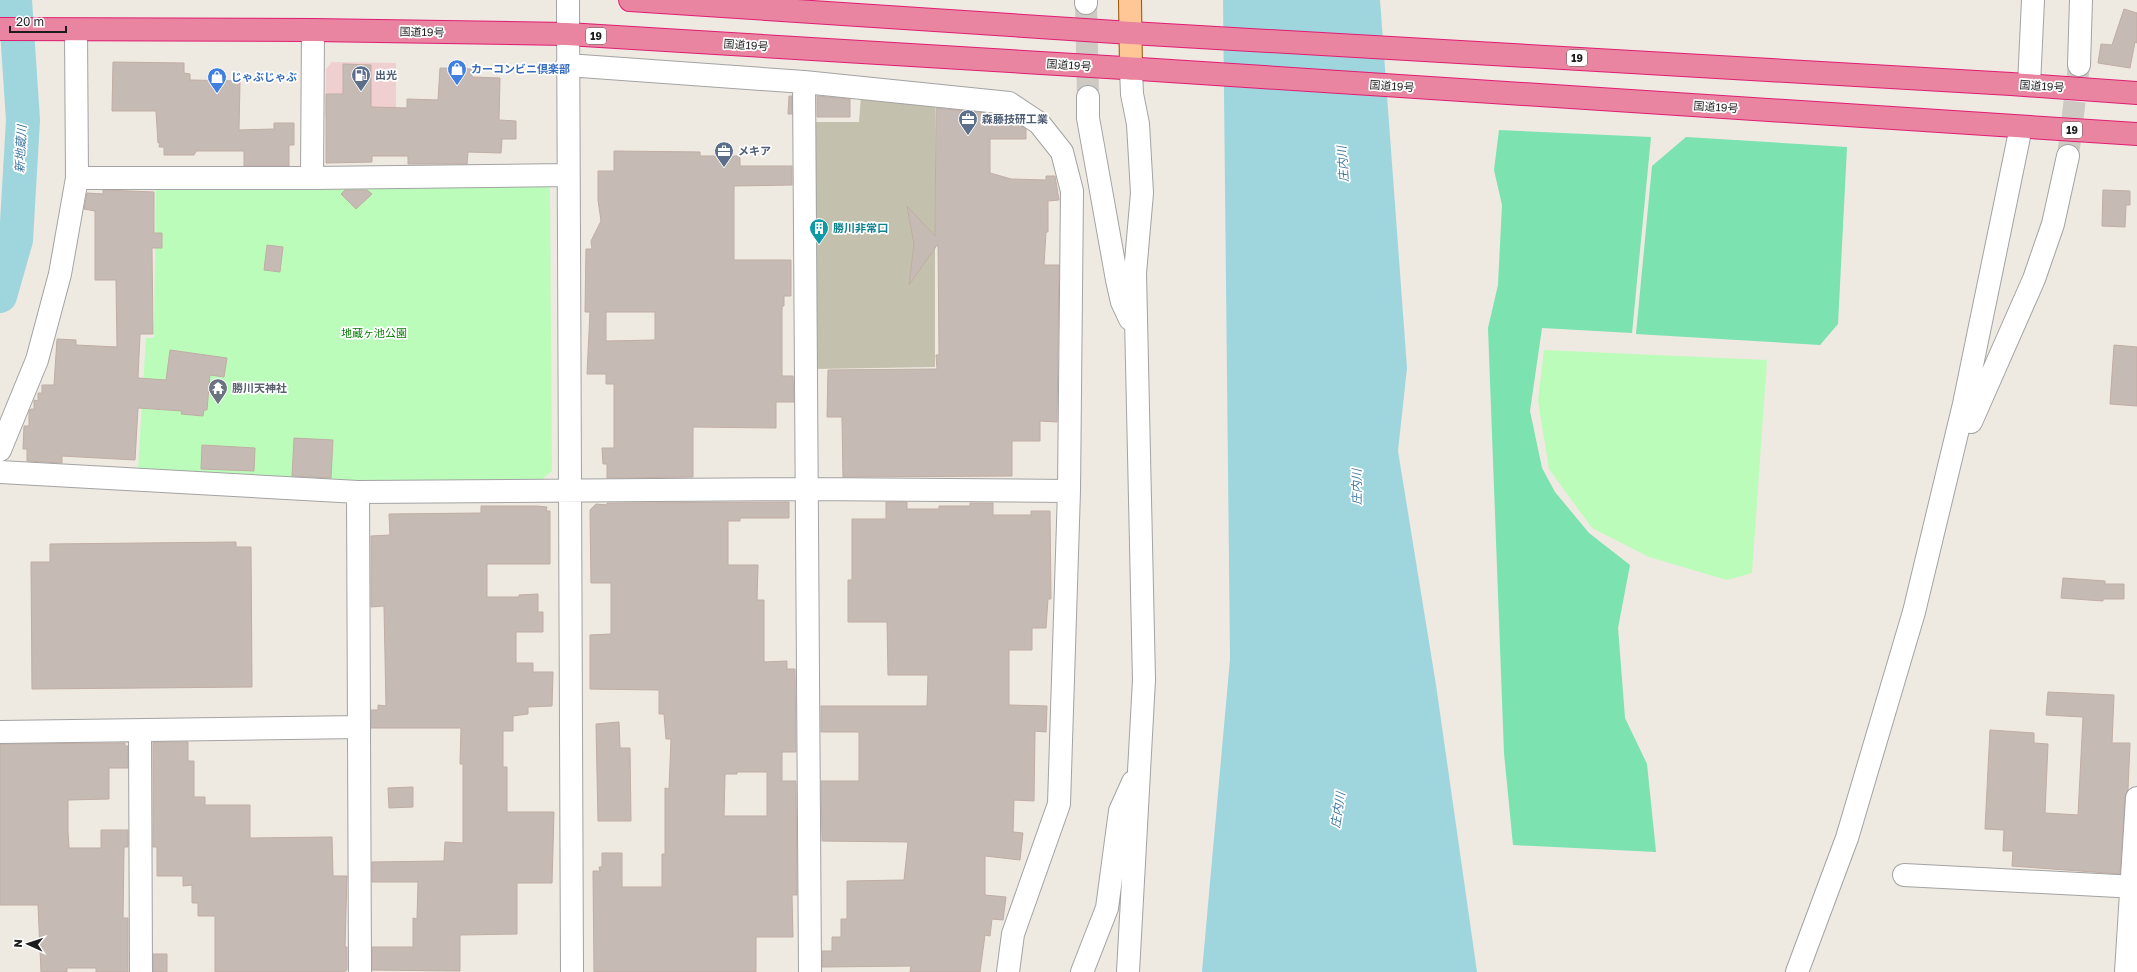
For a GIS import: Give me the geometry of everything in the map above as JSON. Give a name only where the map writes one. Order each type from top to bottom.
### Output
[{"type":"highway","name":"国道19号","points":[[630,0],[1137,33],[2020,84],[2137,93]]},
{"type":"highway","name":"国道19号","points":[[0,29],[312,30],[567,34],[1136,69],[2137,134]]},
{"type":"main road","points":[[1130,0],[1137,33],[1136,69]]},
{"type":"street","points":[[568,0],[568,491],[572,972]]},
{"type":"street","points":[[2020,84],[2033,0]]},
{"type":"street","points":[[2079,65],[2081,0]]},
{"type":"street","points":[[0,450],[37,360],[60,274],[77,178],[68,30]]},
{"type":"street","points":[[312,30],[312,178]]},
{"type":"street","points":[[567,65],[804,82],[1009,103],[1039,123],[1062,152],[1072,191],[1069,491],[1059,804],[1013,934],[1008,972]]},
{"type":"street","points":[[1128,972],[1144,680],[1134,272],[1142,193],[1138,124],[1132,94],[1136,69]]},
{"type":"street","points":[[804,82],[810,972]]},
{"type":"street","points":[[1088,97],[1088,118],[1117,280],[1122,302],[1136,333]]},
{"type":"street","points":[[1797,972],[1847,838],[1875,749],[1914,612],[1964,404],[2014,126]]},
{"type":"street","points":[[1941,498],[1981,395],[2034,278],[2053,224],[2068,156]]},
{"type":"street","points":[[77,178],[312,178],[568,175]]},
{"type":"street","points":[[0,472],[358,492],[807,489],[1069,491]]},
{"type":"street","points":[[358,492],[360,972]]},
{"type":"street","points":[[0,732],[359,727]]},
{"type":"street","points":[[140,731],[141,972]]},
{"type":"street","points":[[1082,972],[1107,908],[1120,811],[1138,772]]},
{"type":"street","points":[[2126,972],[2134,887],[2137,798]]},
{"type":"street","points":[[1904,875],[2134,887]]},
{"type":"shaded area","name":"出光","points":[[332,62],[396,63],[396,116],[325,116],[326,69]]},
{"type":"shaded area","points":[[861,96],[935,105],[935,367],[813,369],[812,122],[859,122]]},
{"type":"green space","points":[[1499,130],[1651,137],[1632,333],[1542,328],[1530,411],[1542,468],[1555,492],[1589,533],[1630,565],[1618,628],[1625,718],[1647,764],[1656,852],[1513,845],[1504,753],[1488,328],[1498,285],[1502,205],[1494,170]]},
{"type":"green space","points":[[1686,137],[1847,147],[1838,324],[1820,345],[1636,334],[1652,166]]},
{"type":"green space","name":"地蔵ヶ池公園","points":[[544,184],[550,188],[552,471],[541,480],[357,482],[138,469],[146,338],[154,338],[156,186]]},
{"type":"green space","points":[[1544,350],[1767,360],[1752,573],[1727,580],[1649,557],[1592,528],[1549,469],[1538,401]]},
{"type":"water","name":"庄内川","points":[[1223,0],[1380,0],[1407,368],[1398,451],[1436,685],[1477,972],[1202,972],[1230,659]]},
{"type":"building","points":[[2124,9],[2137,13],[2137,43],[2135,42],[2130,68],[2098,63],[2101,44],[2112,45]]},
{"type":"building","points":[[113,62],[184,63],[184,73],[190,74],[190,80],[240,81],[239,130],[274,129],[274,123],[294,123],[294,145],[289,145],[289,166],[244,166],[244,151],[196,151],[194,155],[164,155],[164,147],[159,147],[160,143],[158,143],[156,111],[112,111]]},
{"type":"building","points":[[343,64],[371,65],[371,107],[407,108],[407,99],[438,100],[440,68],[472,69],[472,77],[500,78],[499,120],[516,121],[516,139],[502,139],[501,153],[468,152],[467,164],[408,164],[408,156],[372,156],[372,162],[326,163],[326,94],[343,94]]},
{"type":"building","points":[[789,96],[792,96],[792,114],[788,114]]},
{"type":"building","points":[[817,96],[850,99],[850,117],[817,117]]},
{"type":"building","points":[[936,108],[1005,115],[1026,129],[1026,139],[990,139],[990,173],[1011,179],[1046,180],[1046,176],[1055,176],[1059,200],[1048,201],[1048,232],[1046,232],[1044,265],[1059,265],[1057,422],[1040,421],[1040,441],[1012,441],[1012,476],[843,477],[842,417],[827,417],[828,370],[937,369],[936,355],[939,355],[938,244],[909,285],[914,244],[907,206],[935,236]]},
{"type":"building","points":[[614,151],[700,152],[700,156],[740,156],[740,166],[792,166],[792,185],[734,186],[734,260],[791,260],[791,296],[784,296],[784,306],[782,306],[782,376],[793,376],[794,402],[776,402],[776,428],[693,427],[693,477],[607,478],[607,464],[603,464],[602,448],[614,448],[614,384],[606,384],[606,374],[587,374],[590,312],[585,312],[586,249],[592,249],[591,241],[601,221],[598,200],[598,171],[614,171]],"holes":[[[606,312],[655,312],[655,340],[606,341]]]},
{"type":"building","points":[[103,190],[154,192],[154,233],[162,233],[162,248],[152,248],[153,334],[140,334],[138,378],[166,380],[170,350],[227,358],[224,377],[210,375],[207,410],[204,410],[203,416],[181,414],[182,411],[138,408],[135,460],[62,456],[62,463],[27,461],[27,449],[23,449],[24,426],[29,426],[29,411],[34,409],[34,400],[38,401],[38,393],[42,393],[42,385],[54,385],[57,339],[76,340],[76,345],[117,347],[116,280],[95,280],[95,211],[84,209],[87,193],[103,194]]},
{"type":"building","points":[[345,190],[367,190],[372,194],[356,209],[341,194]]},
{"type":"building","points":[[2103,190],[2130,191],[2130,205],[2126,205],[2125,227],[2102,226]]},
{"type":"building","points":[[267,245],[283,247],[280,272],[264,270]]},
{"type":"building","points":[[2114,345],[2137,347],[2137,406],[2110,404]]},
{"type":"building","points":[[294,438],[333,440],[331,478],[292,476]]},
{"type":"building","points":[[202,445],[255,448],[254,471],[201,469]]},
{"type":"building","points":[[789,502],[789,518],[740,518],[740,521],[728,521],[728,565],[758,565],[757,600],[764,600],[764,662],[787,661],[787,669],[795,669],[796,752],[782,752],[782,781],[796,781],[797,895],[792,895],[793,937],[756,937],[756,972],[594,972],[593,871],[600,871],[599,867],[602,867],[602,853],[622,853],[622,887],[662,887],[662,854],[665,854],[665,788],[669,789],[671,739],[666,739],[664,714],[659,714],[659,690],[590,689],[590,635],[611,634],[611,583],[591,583],[590,510],[596,504],[607,505],[607,503]],"holes":[[[737,772],[767,772],[767,816],[724,816],[725,774],[737,774]]]},
{"type":"building","points":[[886,502],[907,502],[907,509],[939,509],[939,506],[970,506],[970,503],[993,503],[993,515],[1031,515],[1031,511],[1050,511],[1051,599],[1048,599],[1046,628],[1032,628],[1032,650],[1009,650],[1009,705],[1047,706],[1046,732],[1035,731],[1034,801],[1014,800],[1013,832],[1023,833],[1020,860],[985,856],[985,895],[1006,897],[1003,920],[992,919],[990,936],[985,935],[980,972],[910,972],[911,966],[822,967],[822,951],[832,951],[832,937],[841,937],[841,919],[847,919],[847,881],[904,880],[908,842],[822,841],[821,781],[859,781],[859,732],[821,732],[821,706],[927,706],[928,675],[888,675],[887,622],[848,622],[848,580],[852,580],[852,519],[886,519]]},
{"type":"building","points":[[481,506],[537,506],[547,507],[546,511],[550,511],[550,564],[487,564],[487,597],[519,597],[519,595],[538,594],[538,612],[543,612],[543,632],[516,632],[516,663],[533,663],[533,672],[553,672],[552,706],[528,707],[528,714],[513,716],[513,731],[503,731],[503,767],[507,767],[507,812],[554,812],[552,883],[517,883],[517,934],[460,935],[460,971],[372,970],[372,947],[413,947],[413,918],[417,919],[418,882],[372,882],[372,862],[444,861],[445,842],[463,843],[463,764],[460,764],[461,728],[371,728],[371,710],[378,710],[378,705],[386,706],[384,606],[371,607],[371,536],[390,535],[389,514],[481,513]]},
{"type":"building","points":[[236,542],[236,547],[251,547],[252,687],[32,689],[31,562],[50,562],[50,544]]},
{"type":"building","points":[[2063,578],[2105,581],[2105,584],[2124,584],[2124,599],[2103,599],[2103,601],[2061,598]]},
{"type":"building","points":[[2048,692],[2114,695],[2112,743],[2130,743],[2128,790],[2125,797],[2120,874],[2012,866],[2013,851],[2003,851],[2004,830],[1985,829],[1990,730],[2034,733],[2034,743],[2048,744],[2045,813],[2078,815],[2083,717],[2046,715]]},
{"type":"building","points":[[619,722],[620,748],[630,748],[631,821],[598,821],[596,724]]},
{"type":"building","points":[[153,742],[188,742],[188,761],[194,761],[194,797],[205,797],[205,805],[250,805],[250,838],[332,837],[333,876],[347,876],[345,947],[347,947],[347,970],[344,972],[215,972],[215,916],[198,916],[198,903],[192,903],[192,885],[183,886],[183,876],[157,876],[157,847],[153,847]]},
{"type":"building","points":[[125,743],[125,746],[128,746],[128,768],[109,768],[109,799],[68,800],[68,831],[69,848],[101,848],[101,830],[128,830],[128,847],[124,847],[123,918],[128,918],[128,972],[96,972],[96,968],[67,968],[67,972],[41,972],[38,905],[0,905],[0,744]]},
{"type":"building","points":[[413,787],[413,807],[389,808],[388,788]]},
{"type":"building","points":[[153,954],[167,954],[167,972],[153,972]]},
{"type":"waterway","name":"新地蔵川","points":[[0,296],[16,240],[23,120],[15,0]]},
{"type":"tunnel","points":[[1086,3],[1088,97]]},
{"type":"tunnel","points":[[2068,156],[2079,65]]},
{"type":"place","name":"カーコンビニ倶楽部","points":[[457,86]]},
{"type":"place","name":"出光","points":[[361,92]]},
{"type":"place","name":"じゃぶじゃぶ","points":[[217,94]]},
{"type":"place","name":"森藤技研工業","points":[[968,136]]},
{"type":"place","name":"メキア","points":[[724,168]]},
{"type":"place","name":"勝川非常口","points":[[819,245]]},
{"type":"place","name":"勝川天神社","points":[[218,405]]}]
